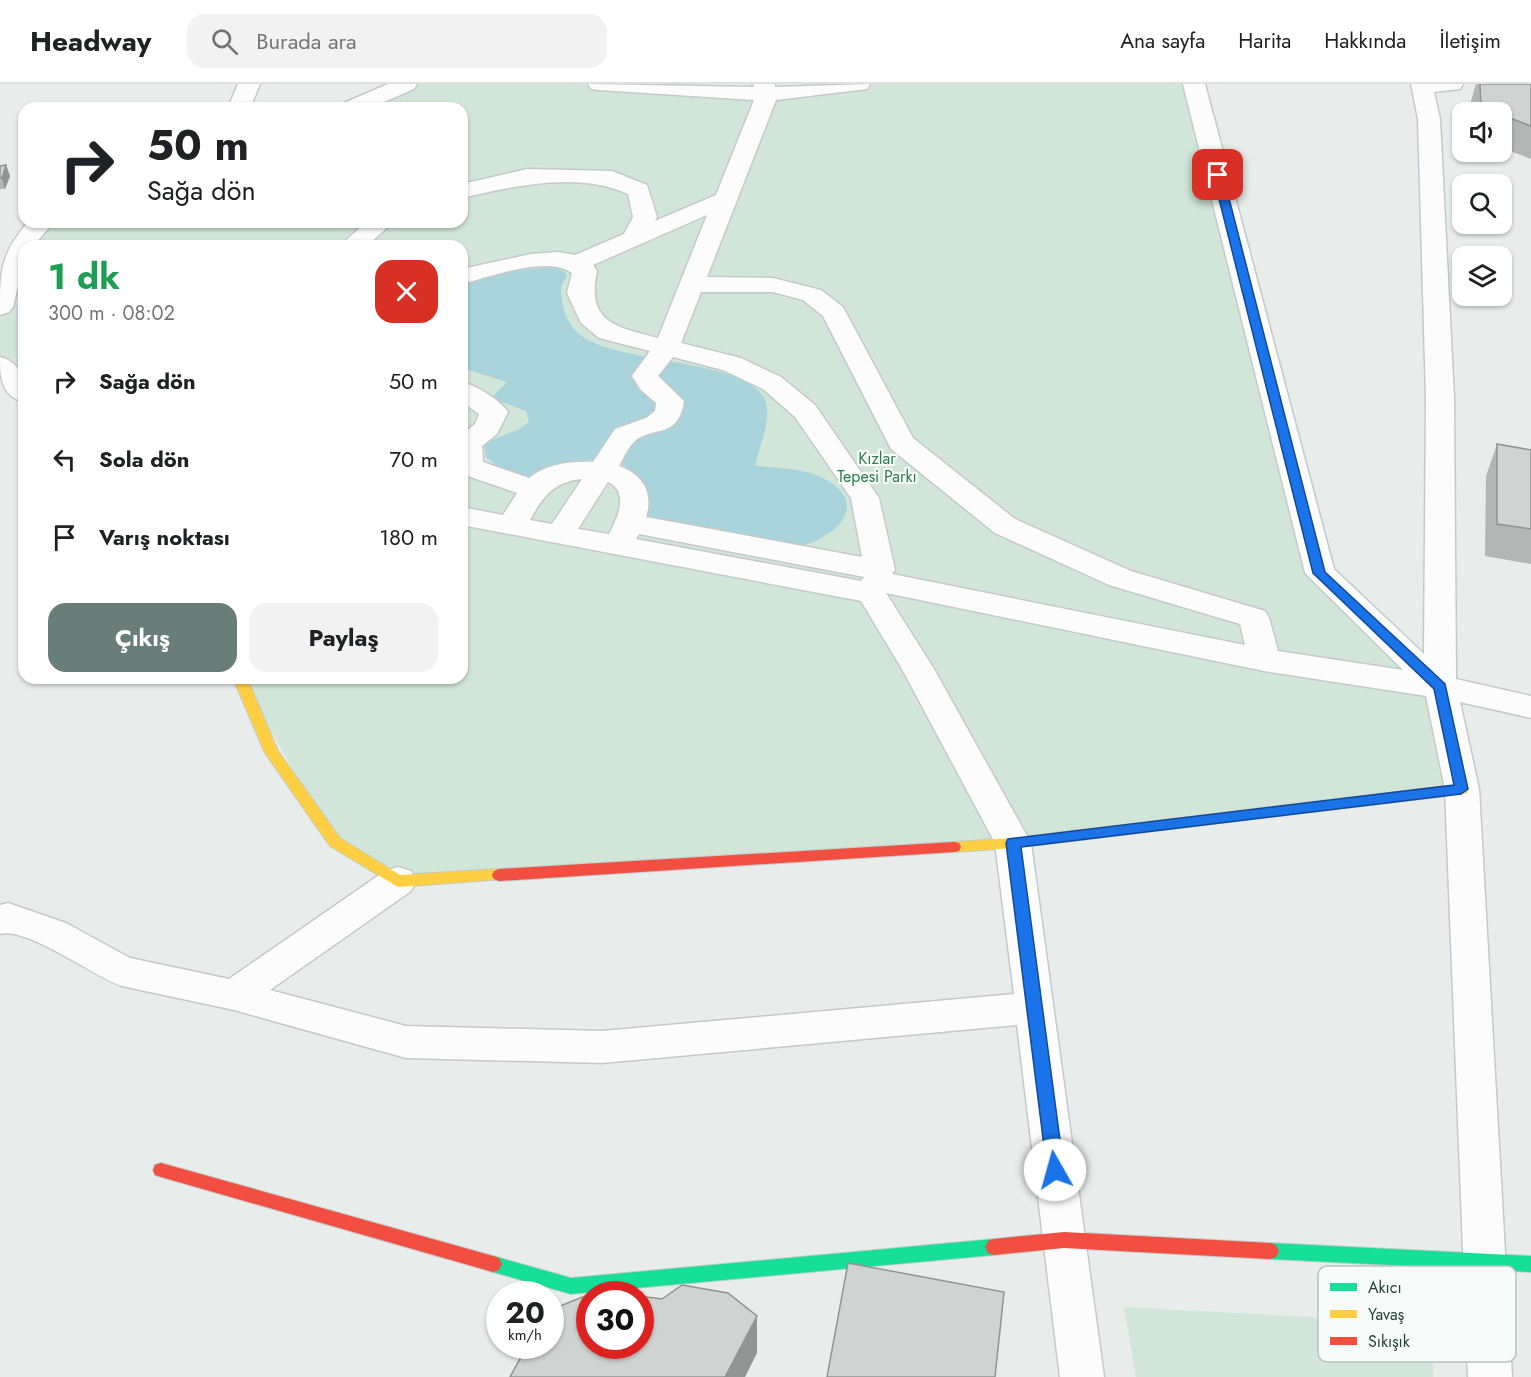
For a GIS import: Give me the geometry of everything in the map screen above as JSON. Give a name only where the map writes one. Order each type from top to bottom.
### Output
[{"type":"street","points":[[242,102],[249,84]]},
{"type":"street","points":[[366,102],[406,84]]},
{"type":"street","points":[[599,84],[765,89],[860,84]]},
{"type":"street","points":[[1194,84],[1320,573],[1440,687]]},
{"type":"street","points":[[1452,84],[1422,85],[1428,113],[1440,398],[1440,687],[1461,789],[1483,1266]]},
{"type":"street","points":[[560,534],[625,435],[656,424],[668,414],[670,401],[649,383],[645,376],[667,347],[765,89]]},
{"type":"street","points":[[468,190],[527,176],[612,178],[639,190],[645,217],[634,238]]},
{"type":"street","points":[[575,264],[725,199]]},
{"type":"street","points":[[23,240],[36,228]]},
{"type":"street","points":[[359,240],[374,228]]},
{"type":"street","points":[[0,307],[6,270],[18,248]]},
{"type":"street","points":[[468,275],[488,269],[538,261],[570,261],[585,272],[580,293],[590,318],[608,333],[732,364],[772,383],[805,411],[865,498],[875,581],[918,669],[1013,843],[1082,1377]]},
{"type":"street","points":[[691,284],[773,285],[812,295],[834,312],[901,443],[909,450],[1005,526],[1120,578],[1254,618],[1264,660]]},
{"type":"street","points":[[0,365],[18,387]]},
{"type":"street","points":[[468,394],[494,412],[487,428],[469,443],[468,449]]},
{"type":"street","points":[[468,464],[493,477],[534,489]]},
{"type":"street","points":[[512,525],[534,489],[559,473],[575,469],[601,471],[622,478],[631,487],[635,497],[624,534]]},
{"type":"street","points":[[468,517],[560,534],[624,534],[875,581],[1264,660],[1440,687],[1531,707]]},
{"type":"street","points":[[243,684],[272,753],[335,842],[398,881]]},
{"type":"street","points":[[234,995],[398,881],[1013,843],[1461,789]]},
{"type":"street","points":[[0,920],[8,917],[53,933],[122,970],[234,995],[406,1042],[602,1047],[1035,1008]]},
{"type":"street","points":[[161,1170],[571,1286],[1064,1240],[1531,1264]]},
{"type":"street","points":[[1489,1362],[1490,1377]]},
{"type":"green space","name":"Kızlar Tepesi Parkı","points":[[406,84],[599,84],[767,94],[859,84],[1194,84],[1320,573],[1440,687],[1462,789],[1013,843],[398,881],[335,842],[243,684],[468,684],[468,240],[23,240],[36,228],[468,228],[468,102],[366,102]]},
{"type":"green space","name":"Kızlar Tepesi Parkı","points":[[18,248],[18,387],[0,365],[0,307],[6,271]]},
{"type":"green space","points":[[1124,1307],[1318,1318],[1318,1362],[1433,1362],[1433,1377],[1136,1377]]},
{"type":"water","points":[[554,267],[565,272],[567,277],[561,286],[561,292],[569,322],[577,332],[595,343],[621,351],[713,370],[740,379],[759,391],[767,407],[767,414],[755,466],[798,470],[823,478],[838,488],[846,499],[847,510],[842,520],[821,538],[793,548],[637,514],[642,495],[641,485],[635,474],[618,462],[594,459],[568,465],[533,481],[503,471],[485,456],[485,443],[519,429],[529,422],[526,411],[491,398],[507,382],[468,370],[468,283],[511,271]]},
{"type":"building","points":[[1480,84],[1531,84],[1531,126],[1512,119],[1512,102],[1481,102]]},
{"type":"building","points":[[6,165],[2,178],[0,178],[0,166]]},
{"type":"building","points":[[1497,444],[1531,450],[1531,529],[1497,524]]},
{"type":"building","points":[[848,1263],[1004,1292],[995,1377],[827,1377]]},
{"type":"building","points":[[682,1285],[728,1293],[757,1316],[725,1377],[510,1377],[520,1359],[564,1359],[564,1304],[576,1300],[576,1359],[654,1359],[654,1298],[662,1299]]},
{"type":"traffic: fast","points":[[493,1264],[571,1286],[994,1247]]},
{"type":"traffic: fast","points":[[1270,1251],[1531,1264]]},
{"type":"traffic: slow","points":[[243,684],[272,753],[335,842],[398,881],[499,875]]},
{"type":"traffic: slow","points":[[954,847],[1013,843],[1462,789]]},
{"type":"traffic: jam","points":[[499,875],[954,847]]},
{"type":"traffic: jam","points":[[161,1170],[493,1264]]},
{"type":"traffic: jam","points":[[994,1247],[1064,1240],[1270,1251]]},
{"type":"route","points":[[1055,1170],[1013,843],[1461,789],[1440,687],[1320,573],[1218,175]]}]
